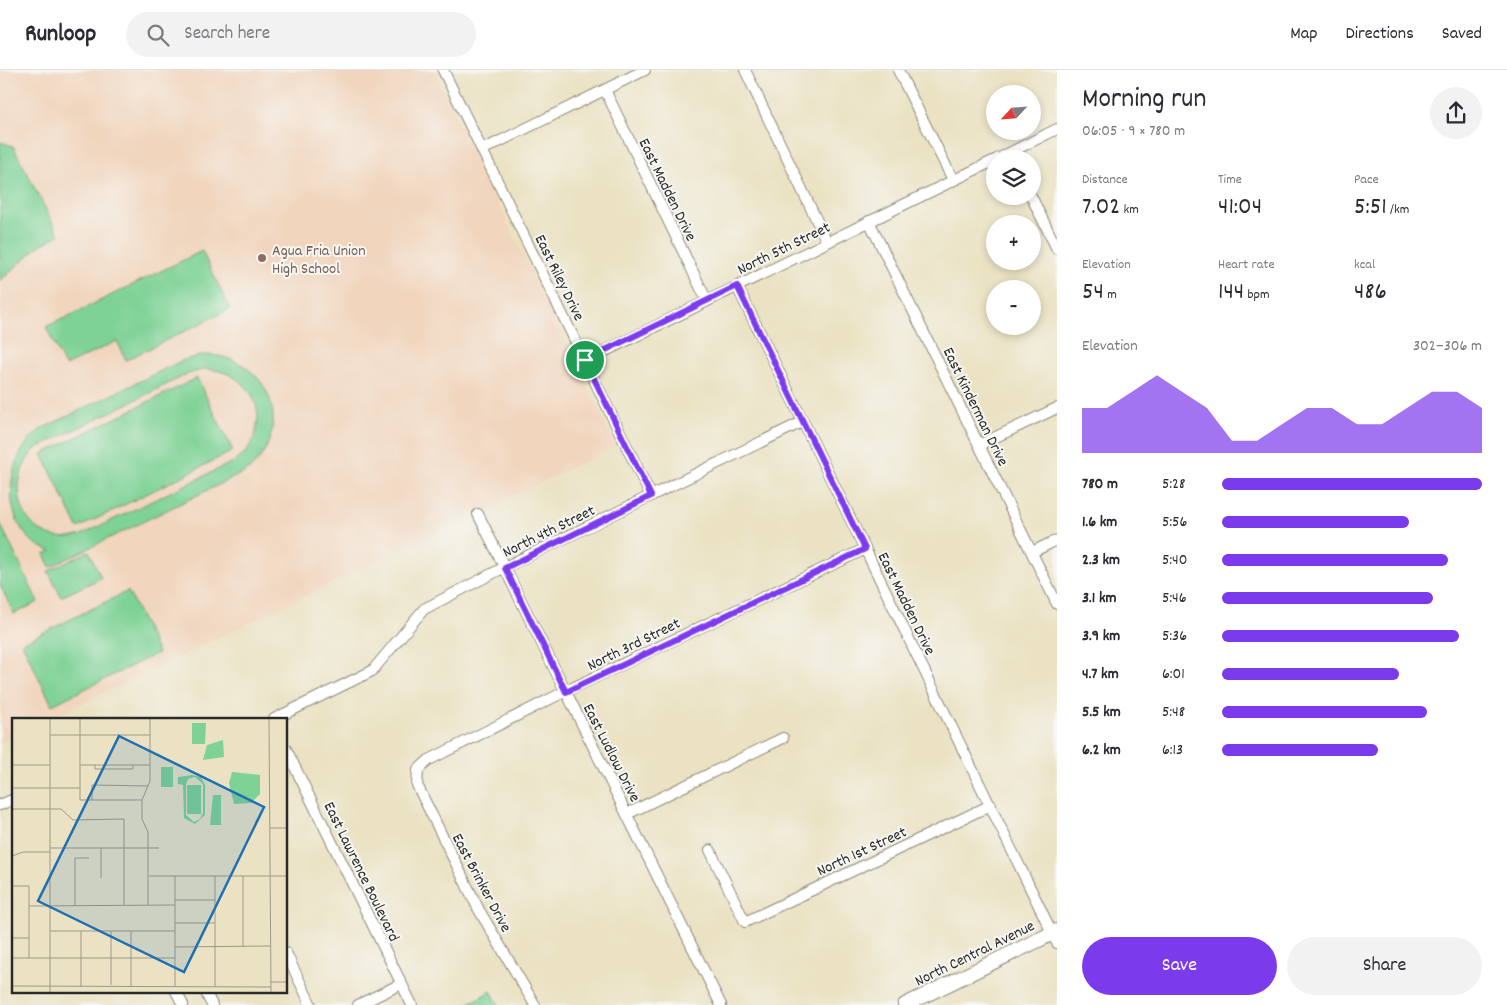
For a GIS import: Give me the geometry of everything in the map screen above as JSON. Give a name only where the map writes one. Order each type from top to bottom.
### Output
[{"type":"street","name":"East Riley Drive","points":[[443,70],[651,496]]},
{"type":"street","points":[[482,150],[645,70]]},
{"type":"street","points":[[745,70],[828,242]]},
{"type":"street","points":[[898,70],[952,180]]},
{"type":"street","name":"East Madden Drive","points":[[605,90],[707,300]]},
{"type":"street","name":"North 5th Street","points":[[1021,150],[1057,129]]},
{"type":"street","name":"North 5th Street","points":[[585,360],[986,164]]},
{"type":"street","points":[[1035,205],[1057,249]]},
{"type":"street","name":"East Kinderman Drive","points":[[870,221],[1057,604]]},
{"type":"street","name":"East Madden Drive","points":[[737,286],[1055,936]]},
{"type":"street","points":[[980,445],[1057,408]]},
{"type":"street","name":"North 4th Street","points":[[276,718],[372,671],[424,609],[802,422]]},
{"type":"street","name":"East Ludlow Drive","points":[[478,514],[721,1005]]},
{"type":"street","points":[[1032,552],[1057,540]]},
{"type":"street","name":"North 3rd Street","points":[[418,770],[429,760],[566,692],[865,549]]},
{"type":"street","points":[[627,814],[783,738]]},
{"type":"street","name":"East Lawrence Boulevard","points":[[288,754],[412,1005]]},
{"type":"street","name":"East Brinker Drive","points":[[418,770],[417,785],[479,910],[535,1005]]},
{"type":"street","points":[[0,805],[12,800]]},
{"type":"street","name":"North 1st Street","points":[[710,850],[745,922],[991,805]]},
{"type":"street","name":"North Central Avenue","points":[[906,1005],[1055,936]]},
{"type":"street","points":[[288,958],[312,1005]]},
{"type":"street","points":[[358,1005],[402,984]]},
{"type":"street","points":[[176,992],[183,1005]]},
{"type":"street","points":[[206,992],[212,1005]]},
{"type":"shaded area","name":"Agua Fria Union High School","points":[[0,70],[433,70],[616,446],[52,718],[12,718],[12,737],[0,743]]},
{"type":"green space","points":[[0,142],[13,146],[59,235],[39,246],[0,281]]},
{"type":"green space","points":[[202,251],[230,309],[126,360],[117,341],[65,366],[46,327]]},
{"type":"green space","points":[[203,355],[220,356],[236,362],[250,371],[261,382],[269,396],[273,412],[272,429],[263,453],[249,470],[50,567],[44,554],[51,551],[34,543],[22,530],[15,513],[12,495],[13,476],[18,458],[28,442],[41,429],[181,361]],"holes":[[[206,369],[231,375],[249,390],[257,411],[254,437],[249,448],[241,457],[81,535],[62,537],[46,534],[33,525],[24,512],[20,497],[20,481],[25,464],[35,449],[188,374]]]},
{"type":"green space","points":[[197,378],[233,451],[78,528],[42,454]]},
{"type":"green space","points":[[0,523],[38,602],[14,614],[0,585]]},
{"type":"green space","points":[[89,551],[101,578],[61,597],[48,571]]},
{"type":"green space","points":[[128,591],[158,653],[52,705],[22,643]]},
{"type":"green space","points":[[491,991],[499,1005],[466,1005]]},
{"type":"place","name":"Agua Fria Union High School","points":[[262,258]]},
{"type":"route","points":[[737,286],[865,549],[566,692],[505,568],[651,496],[585,360],[737,286]]}]
